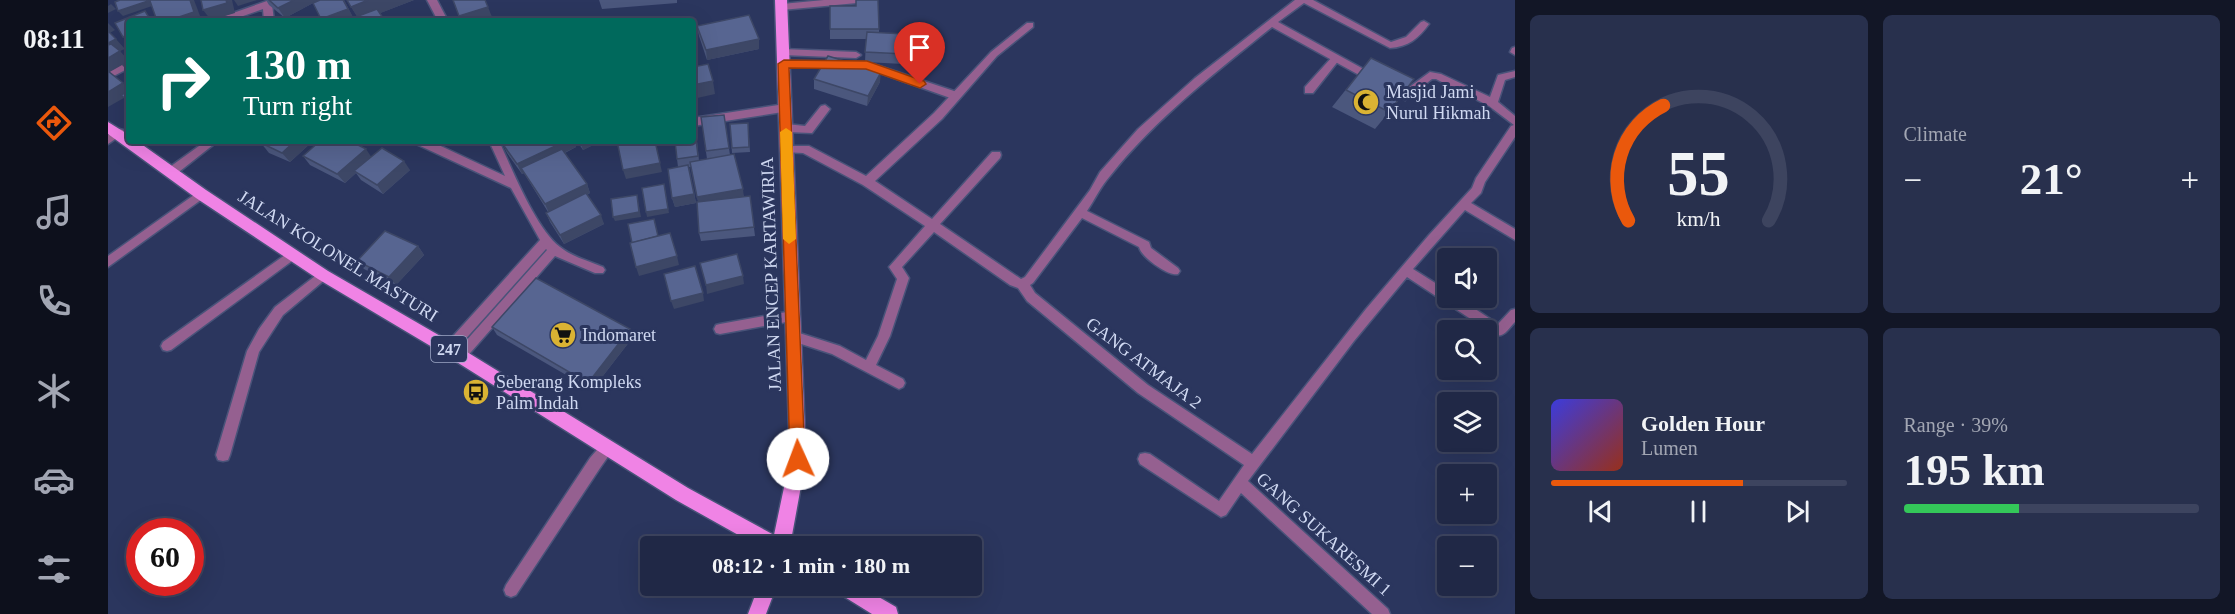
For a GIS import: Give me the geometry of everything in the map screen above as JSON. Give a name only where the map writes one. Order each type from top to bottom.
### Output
[{"type":"main road","name":"JALAN ENCEP KARTAWIRIA","points":[[778,2],[787,148],[798,459],[784,536]]},
{"type":"main road","name":"JALAN KOLONEL MASTURI","points":[[112,133],[126,142]]},
{"type":"main road","name":"JALAN KOLONEL MASTURI","points":[[129,144],[322,275],[454,353],[682,494],[758,536]]},
{"type":"main road","points":[[757,614],[764,596]]},
{"type":"main road","points":[[859,596],[889,614]]},
{"type":"street","points":[[432,0],[441,18]]},
{"type":"street","points":[[778,2],[857,0]]},
{"type":"street","points":[[1022,284],[1029,280],[1104,176],[1142,132],[1198,80],[1301,0]]},
{"type":"street","points":[[1306,0],[1390,45],[1402,45],[1412,38],[1424,24]]},
{"type":"street","points":[[227,18],[267,2],[269,18]]},
{"type":"street","points":[[1272,23],[1406,96],[1430,75],[1433,75],[1493,103],[1515,122]]},
{"type":"street","points":[[867,182],[938,116],[993,54],[1030,25]]},
{"type":"street","points":[[783,58],[856,55]]},
{"type":"street","points":[[783,58],[867,65],[956,96]]},
{"type":"street","points":[[1309,90],[1336,58]]},
{"type":"street","points":[[108,76],[126,66]]},
{"type":"street","points":[[1493,103],[1501,76],[1515,74]]},
{"type":"street","points":[[696,122],[785,108]]},
{"type":"street","points":[[786,128],[808,130],[825,109]]},
{"type":"street","points":[[1145,459],[1221,510],[1253,463],[1356,329],[1477,190],[1480,181],[1515,129]]},
{"type":"street","points":[[171,172],[209,144]]},
{"type":"street","points":[[426,144],[514,185]]},
{"type":"street","points":[[495,144],[514,185],[550,246],[598,270]]},
{"type":"street","name":"GANG ATMAJA 2","points":[[787,148],[805,149],[867,182],[1014,282],[1022,284],[1039,304],[1143,389],[1253,463]]},
{"type":"street","points":[[868,367],[884,336],[903,278],[896,267],[996,155]]},
{"type":"street","points":[[108,262],[201,194]]},
{"type":"street","points":[[1463,204],[1515,235]]},
{"type":"street","points":[[1080,212],[1145,245],[1145,250],[1174,271]]},
{"type":"street","points":[[454,353],[550,246]]},
{"type":"street","points":[[167,346],[292,255]]},
{"type":"street","points":[[1406,270],[1499,331],[1515,314]]},
{"type":"street","points":[[223,455],[254,351],[263,333],[279,311],[322,275]]},
{"type":"street","points":[[720,329],[792,316]]},
{"type":"street","points":[[793,336],[837,350],[899,382]]},
{"type":"street","points":[[510,590],[607,447]]},
{"type":"street","name":"GANG SUKARESMI 1","points":[[1239,482],[1383,614]]},
{"type":"building","points":[[120,0],[148,1],[118,11],[115,2]]},
{"type":"building","points":[[190,0],[194,12],[176,18],[156,18],[150,1]]},
{"type":"building","points":[[201,0],[226,0],[227,3],[203,10]]},
{"type":"building","points":[[269,0],[294,0],[278,8]]},
{"type":"building","points":[[320,0],[343,0],[348,9],[320,18],[313,3]]},
{"type":"building","points":[[347,0],[368,0],[351,7]]},
{"type":"building","points":[[453,0],[485,0],[488,7],[459,16]]},
{"type":"building","points":[[856,0],[878,0],[879,29],[830,29],[830,6],[856,6]]},
{"type":"building","points":[[377,9],[383,18],[353,18]]},
{"type":"building","points":[[145,11],[149,18],[128,18]]},
{"type":"building","points":[[749,15],[759,39],[706,50],[697,26]]},
{"type":"building","points":[[126,19],[126,36],[123,37],[115,23]]},
{"type":"building","points":[[108,31],[116,39],[108,43]]},
{"type":"building","points":[[867,32],[905,34],[905,54],[865,52]]},
{"type":"building","points":[[111,44],[120,51],[108,58],[108,45]]},
{"type":"building","points":[[828,56],[881,72],[868,96],[814,79]]},
{"type":"building","points":[[1371,58],[1414,79],[1389,112],[1346,90]]},
{"type":"building","points":[[708,64],[713,81],[696,84],[696,66]]},
{"type":"building","points":[[108,71],[123,83],[108,92]]},
{"type":"building","points":[[724,115],[729,148],[706,151],[701,117]]},
{"type":"building","points":[[748,123],[749,147],[732,148],[730,124]]},
{"type":"building","points":[[696,139],[698,156],[677,159],[675,144],[696,144]]},
{"type":"building","points":[[263,144],[292,144],[282,153]]},
{"type":"building","points":[[317,144],[356,144],[366,149],[337,174],[303,156]]},
{"type":"building","points":[[503,144],[560,144],[517,164]]},
{"type":"building","points":[[618,144],[656,144],[660,163],[623,170]]},
{"type":"building","points":[[382,148],[404,161],[377,185],[354,171]]},
{"type":"building","points":[[562,149],[587,184],[545,204],[521,168]]},
{"type":"building","points":[[734,154],[743,189],[697,197],[690,162]]},
{"type":"building","points":[[688,165],[694,194],[672,198],[668,169]]},
{"type":"building","points":[[664,184],[668,209],[646,212],[642,188]]},
{"type":"building","points":[[586,193],[601,215],[560,235],[546,213]]},
{"type":"building","points":[[637,195],[639,212],[613,217],[611,199]]},
{"type":"building","points":[[750,196],[754,227],[699,233],[697,202]]},
{"type":"building","points":[[654,219],[658,236],[632,243],[628,224]]},
{"type":"building","points":[[385,231],[418,246],[389,277],[357,261]]},
{"type":"building","points":[[670,233],[677,256],[636,267],[630,243]]},
{"type":"building","points":[[737,254],[743,276],[706,285],[700,263]]},
{"type":"building","points":[[695,266],[703,293],[671,301],[664,274]]},
{"type":"building","points":[[536,278],[630,329],[588,383],[492,327]]},
{"type":"slow traffic","points":[[786,132],[789,239]]},
{"type":"place","name":"Masjid Jami Nurul Hikmah","points":[[1366,102]]},
{"type":"place","name":"Indomaret","points":[[563,335]]},
{"type":"place","name":"Seberang Kompleks Palm Indah","points":[[476,392]]},
{"type":"route","points":[[798,459],[784,64],[867,65],[920,84]]}]
